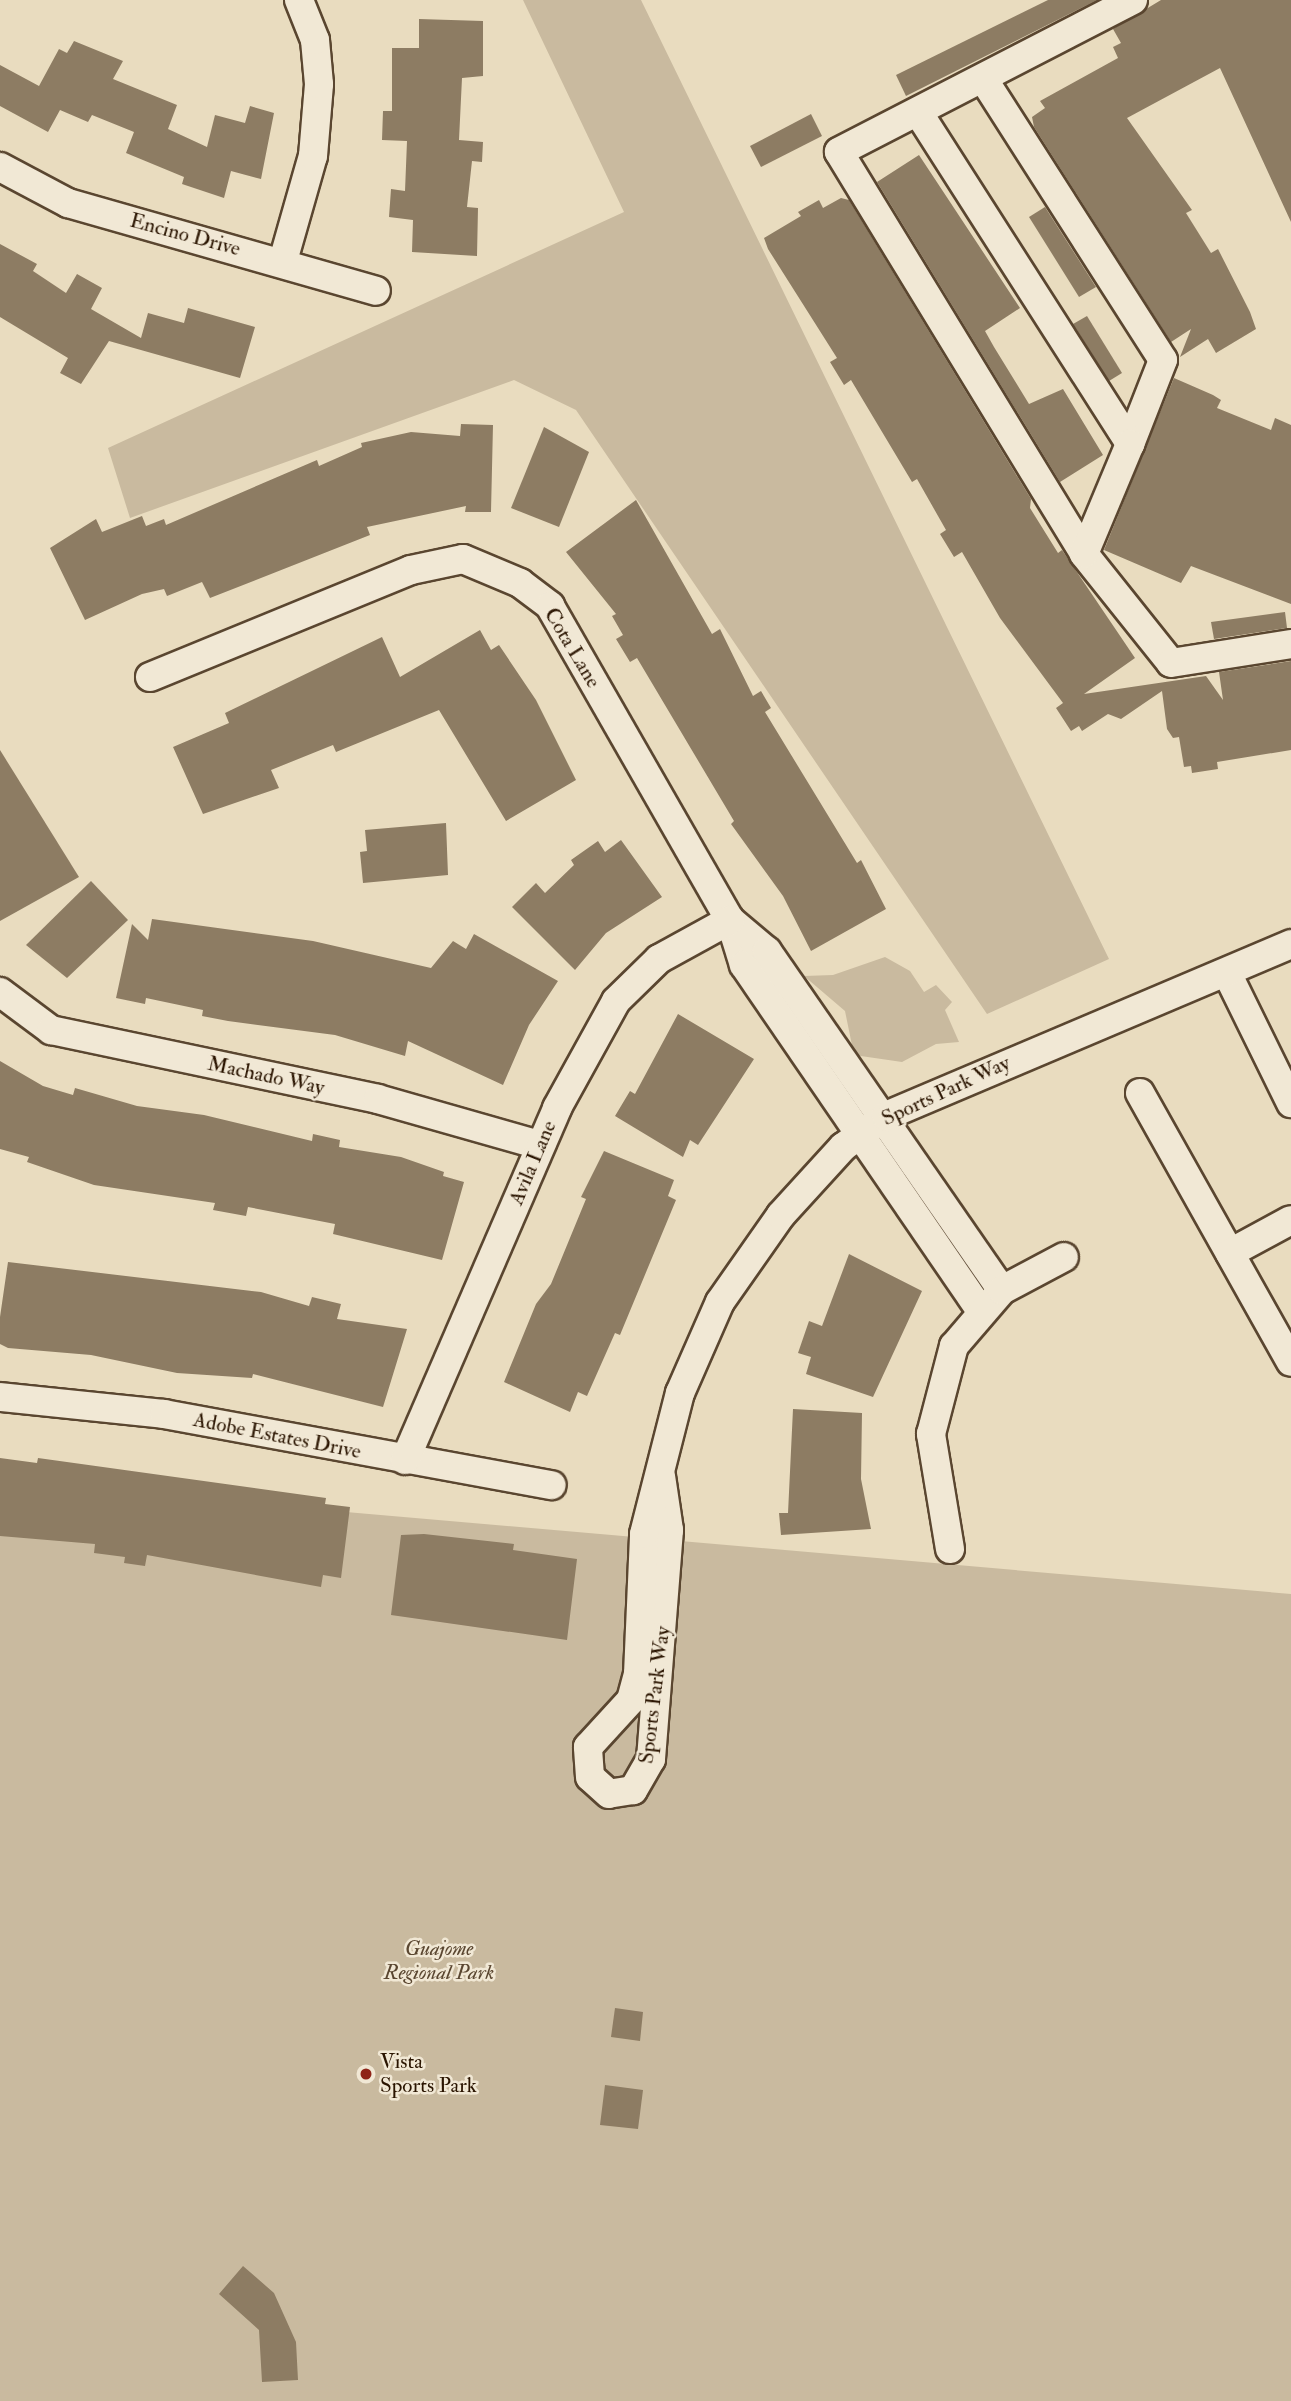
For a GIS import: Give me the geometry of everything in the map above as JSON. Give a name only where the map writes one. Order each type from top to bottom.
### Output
[{"type":"street","points":[[283,261],[313,156],[319,84],[314,40],[299,0]]},
{"type":"street","points":[[1133,0],[984,80],[839,152],[1084,554],[1171,663],[1291,644]]},
{"type":"street","points":[[984,80],[1163,360],[1084,554]]},
{"type":"street","points":[[918,112],[1130,444]]},
{"type":"street","name":"Encino Drive","points":[[0,167],[68,203],[283,261],[376,291]]},
{"type":"street","name":"Cota Lane","points":[[150,677],[411,570],[463,559],[496,571],[550,607],[730,920],[744,965],[858,1137],[980,1310]]},
{"type":"street","name":"Cota Lane","points":[[730,920],[767,951],[886,1116],[1002,1290]]},
{"type":"street","name":"Avila Lane","points":[[405,1460],[540,1145],[616,1001],[659,959],[730,920]]},
{"type":"street","name":"Sports Park Way","points":[[662,1476],[669,1530],[651,1759],[633,1790],[608,1794],[590,1777],[588,1747],[631,1700],[638,1674],[644,1534],[662,1476],[680,1393],[720,1302],[781,1215],[858,1137],[886,1116],[1228,975],[1291,944]]},
{"type":"street","points":[[1228,975],[1291,1103]]},
{"type":"street","name":"Machado Way","points":[[0,992],[51,1030],[378,1099],[540,1145]]},
{"type":"street","points":[[1140,1093],[1291,1362]]},
{"type":"street","points":[[1230,1253],[1291,1220]]},
{"type":"street","points":[[950,1549],[931,1434],[954,1346],[980,1310],[1002,1290],[1065,1257]]},
{"type":"street","name":"Adobe Estates Drive","points":[[0,1397],[163,1414],[552,1485]]},
{"type":"green space","points":[[523,0],[641,0],[1109,959],[987,1014],[576,410],[514,380],[130,518],[108,448],[624,212]]},
{"type":"green space","points":[[885,957],[910,971],[924,992],[936,985],[952,1002],[945,1010],[959,1042],[936,1044],[902,1062],[854,1055],[845,1011],[804,976],[833,975]]},
{"type":"green space","name":"Guajome Regional Park","points":[[0,1482],[1291,1594],[1291,2401],[0,2401]]},
{"type":"building","points":[[1048,0],[1097,0],[906,96],[896,75]]},
{"type":"building","points":[[1161,0],[1291,0],[1291,222],[1220,68],[1127,118],[1192,210],[1186,213],[1211,253],[1218,249],[1256,329],[1216,353],[1208,339],[1180,357],[1191,329],[1171,342],[1034,127],[1032,117],[1045,108],[1040,101],[1118,58],[1113,47],[1121,43],[1113,29]]},
{"type":"building","points":[[419,19],[483,21],[483,76],[462,78],[459,140],[483,142],[482,162],[472,161],[467,207],[478,208],[477,256],[412,252],[413,220],[389,217],[391,189],[405,191],[407,141],[382,140],[383,111],[392,111],[392,48],[419,48]]},
{"type":"building","points":[[74,41],[123,61],[113,79],[177,105],[168,129],[207,147],[215,115],[245,123],[250,106],[274,113],[261,179],[231,171],[224,198],[182,184],[184,177],[126,153],[134,132],[92,115],[88,122],[60,110],[48,132],[0,106],[0,65],[39,86],[59,49],[67,53]]},
{"type":"building","points":[[811,114],[822,136],[761,167],[750,146]]},
{"type":"building","points":[[919,155],[1020,308],[985,331],[994,347],[1029,404],[1063,389],[1103,455],[1060,482],[877,182]]},
{"type":"building","points":[[841,198],[849,200],[1031,499],[1030,508],[1058,553],[1062,550],[1135,658],[1084,694],[1206,676],[1223,700],[1219,672],[1291,661],[1291,750],[1217,762],[1218,769],[1192,773],[1191,766],[1184,767],[1179,737],[1173,738],[1167,729],[1162,691],[1121,719],[1108,714],[1082,731],[1079,726],[1071,731],[1056,708],[1063,703],[1000,618],[962,552],[954,557],[940,534],[946,530],[917,479],[912,482],[851,380],[844,385],[830,362],[837,358],[768,249],[764,238],[801,216],[798,212],[819,200],[823,208]]},
{"type":"building","points":[[1045,207],[1096,287],[1079,297],[1029,217]]},
{"type":"building","points":[[0,244],[37,264],[33,271],[66,293],[77,274],[102,288],[91,309],[141,338],[148,313],[184,323],[188,308],[255,327],[240,378],[109,341],[81,384],[60,373],[68,358],[0,317]]},
{"type":"building","points":[[1087,316],[1122,373],[1109,381],[1073,324]]},
{"type":"building","points":[[1174,378],[1221,400],[1217,408],[1271,430],[1275,418],[1291,425],[1291,604],[1191,566],[1181,583],[1104,550]]},
{"type":"building","points":[[461,424],[493,425],[491,512],[465,512],[466,506],[367,527],[370,535],[210,598],[202,582],[167,596],[164,589],[142,594],[85,620],[50,548],[96,519],[102,532],[142,516],[146,526],[164,519],[166,525],[317,460],[319,466],[362,447],[361,443],[411,432],[460,436]]},
{"type":"building","points":[[544,427],[589,452],[559,527],[511,508]]},
{"type":"building","points":[[636,500],[712,634],[720,629],[753,696],[761,691],[771,708],[765,712],[857,863],[861,860],[886,909],[811,951],[783,896],[731,824],[734,821],[637,658],[630,662],[616,639],[623,635],[612,616],[616,614],[566,552]]},
{"type":"building","points":[[1285,612],[1287,628],[1214,639],[1211,622]]},
{"type":"building","points":[[480,630],[491,650],[499,645],[536,700],[576,780],[506,821],[439,710],[336,752],[333,745],[271,770],[279,788],[203,814],[173,747],[229,723],[225,713],[382,637],[400,677]]},
{"type":"building","points":[[0,750],[79,877],[0,921]]},
{"type":"building","points":[[446,823],[448,875],[363,883],[360,852],[367,851],[365,830]]},
{"type":"building","points":[[621,840],[662,897],[606,933],[575,970],[512,907],[536,883],[545,893],[574,865],[571,860],[598,841],[605,852]]},
{"type":"building","points":[[91,881],[128,920],[67,978],[26,945]]},
{"type":"building","points":[[152,919],[313,941],[431,968],[453,941],[466,949],[474,934],[558,981],[529,1025],[503,1085],[408,1041],[405,1056],[335,1035],[202,1016],[203,1010],[146,998],[145,1004],[116,998],[132,924],[148,940]]},
{"type":"building","points":[[678,1014],[754,1059],[698,1145],[690,1140],[683,1157],[615,1116],[630,1091],[635,1094]]},
{"type":"building","points":[[0,1061],[43,1086],[73,1095],[75,1088],[137,1106],[204,1115],[312,1141],[313,1134],[340,1140],[339,1147],[401,1157],[444,1172],[443,1176],[464,1182],[442,1260],[333,1234],[335,1224],[248,1207],[246,1216],[213,1210],[215,1203],[94,1185],[27,1162],[29,1157],[0,1149]]},
{"type":"building","points":[[604,1151],[674,1180],[668,1196],[676,1200],[620,1335],[615,1333],[587,1396],[578,1392],[570,1412],[504,1382],[536,1304],[551,1284],[586,1199],[581,1197]]},
{"type":"building","points":[[849,1254],[922,1291],[873,1397],[806,1374],[811,1357],[798,1353],[809,1321],[822,1326]]},
{"type":"building","points":[[8,1262],[261,1292],[309,1306],[312,1297],[341,1304],[337,1319],[407,1329],[383,1407],[253,1374],[252,1378],[177,1373],[91,1355],[8,1348],[0,1344],[0,1317]]},
{"type":"building","points":[[793,1409],[862,1413],[861,1479],[871,1529],[781,1535],[779,1513],[788,1513]]},
{"type":"building","points":[[0,1458],[37,1463],[38,1458],[326,1498],[325,1504],[350,1507],[341,1578],[323,1575],[321,1587],[147,1555],[145,1566],[124,1563],[125,1557],[94,1553],[95,1544],[0,1536]]},
{"type":"building","points":[[424,1534],[514,1544],[513,1550],[577,1559],[567,1640],[391,1615],[401,1535]]},
{"type":"building","points":[[615,2008],[643,2012],[640,2041],[611,2037]]},
{"type":"building","points":[[605,2085],[643,2090],[638,2129],[600,2125]]},
{"type":"building","points":[[243,2266],[274,2293],[296,2342],[298,2380],[262,2382],[259,2330],[219,2294]]},
{"type":"place","name":"Vista Sports Park","points":[[366,2074]]}]
